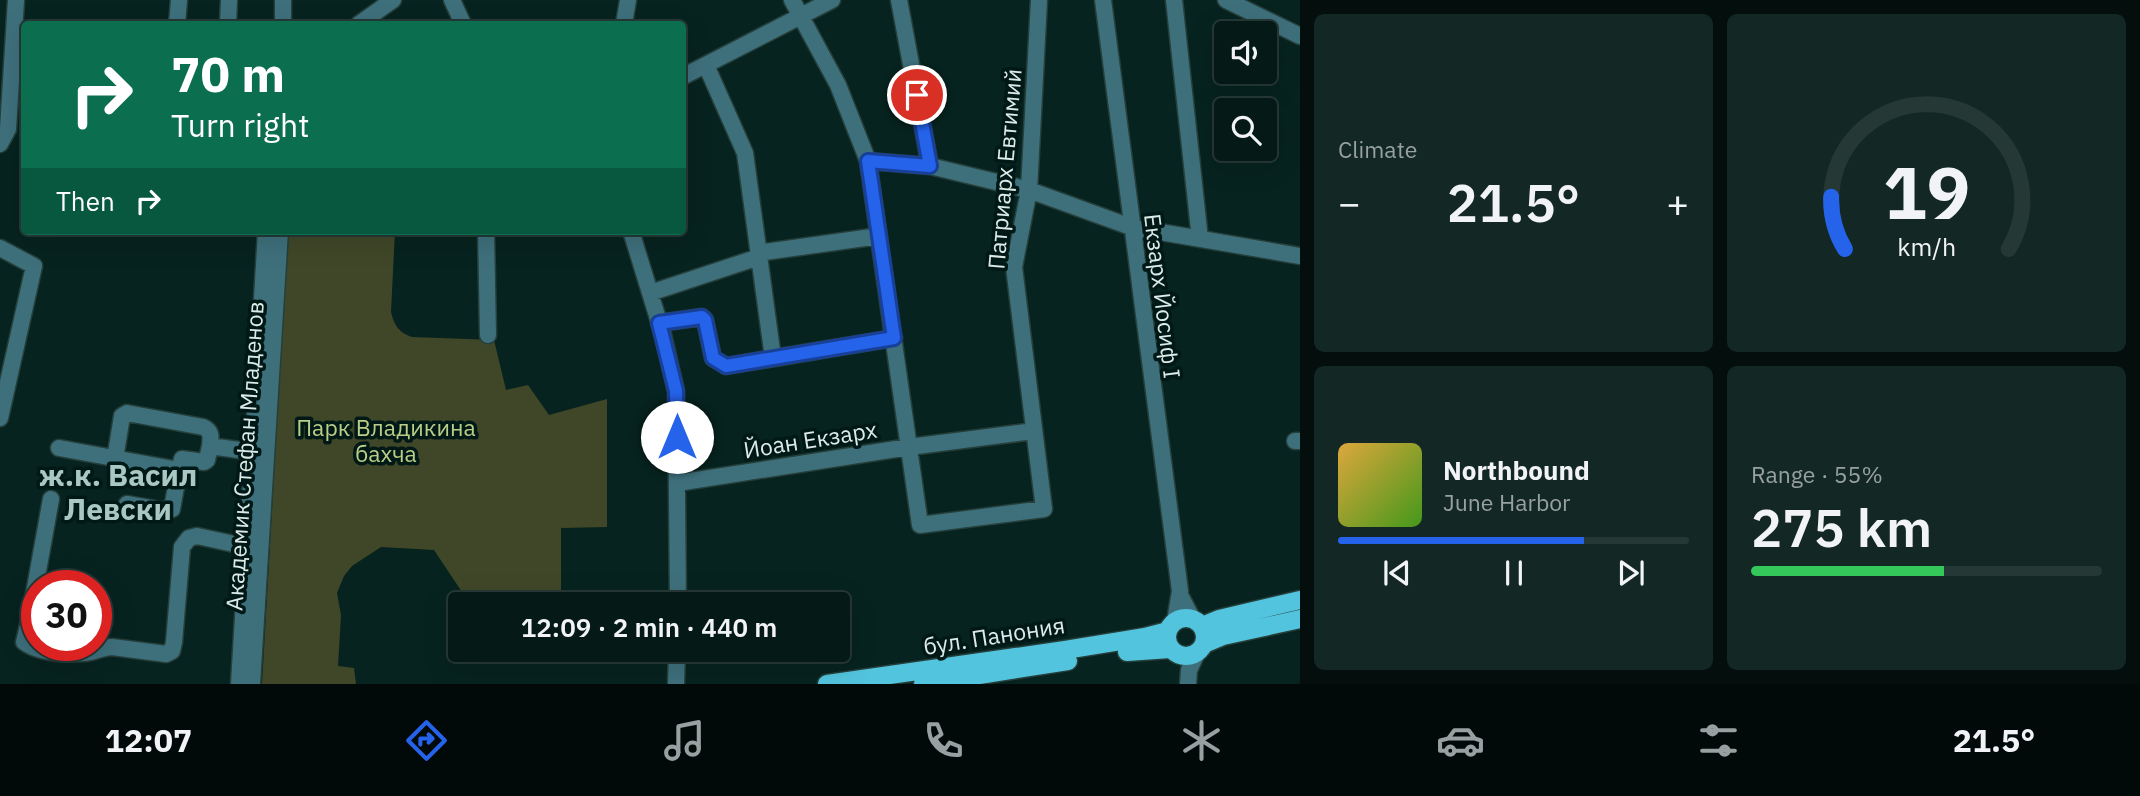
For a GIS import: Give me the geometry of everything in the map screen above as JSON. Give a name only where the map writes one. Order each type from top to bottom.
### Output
[{"type":"main road","name":"бул. Панония","points":[[827,684],[1145,637],[1187,645],[1219,619],[1300,600]]},
{"type":"main road","name":"бул. Панония","points":[[923,684],[1187,645],[1300,619]]},
{"type":"street","points":[[0,144],[11,129],[18,84],[16,0]]},
{"type":"street","points":[[177,21],[179,0]]},
{"type":"street","points":[[228,21],[229,0]]},
{"type":"street","points":[[283,21],[284,0]]},
{"type":"street","points":[[363,21],[393,0]]},
{"type":"street","points":[[452,0],[462,21]]},
{"type":"street","points":[[624,21],[628,0]]},
{"type":"street","points":[[792,0],[838,85],[868,161],[909,447]]},
{"type":"street","points":[[686,75],[832,0]]},
{"type":"street","points":[[899,0],[930,166]]},
{"type":"street","name":"Патриарх Евтимий","points":[[909,447],[920,525],[1044,509],[1014,267],[1029,190],[1039,0]]},
{"type":"street","name":"Екзарх Йосиф I","points":[[1103,0],[1187,645]]},
{"type":"street","points":[[1174,0],[1200,239]]},
{"type":"street","points":[[1226,0],[1300,36]]},
{"type":"street","points":[[706,65],[745,153],[773,358]]},
{"type":"street","points":[[868,161],[930,166],[1029,190],[1131,227],[1300,256]]},
{"type":"street","name":"Академик Стефан Младенов","points":[[239,684],[266,235]]},
{"type":"street","name":"Академик Стефан Младенов","points":[[252,684],[280,235]]},
{"type":"street","points":[[485,235],[488,335]]},
{"type":"street","points":[[632,235],[676,391],[678,592]]},
{"type":"street","points":[[650,293],[759,255],[879,236]]},
{"type":"street","points":[[0,248],[34,266],[3,389],[0,418]]},
{"type":"street","points":[[659,323],[702,317],[705,320],[713,358],[726,366],[894,338]]},
{"type":"street","points":[[114,459],[122,416],[127,413],[203,427],[208,429],[211,435],[207,460],[204,462],[182,459],[172,509],[167,511],[127,504]]},
{"type":"street","name":"Йоан Екзарх","points":[[677,483],[909,447],[1034,431]]},
{"type":"street","points":[[210,446],[253,452]]},
{"type":"street","points":[[59,448],[179,470]]},
{"type":"street","points":[[51,499],[24,633],[24,642],[38,649],[87,653],[112,647],[166,654],[172,651],[174,642],[182,547],[189,538],[197,536],[248,547]]},
{"type":"street","points":[[676,684],[677,662]]},
{"type":"green space","name":"Парк Владикина бахча","points":[[288,235],[395,235],[391,312],[400,331],[412,337],[494,340],[506,390],[528,385],[549,415],[607,399],[607,527],[561,528],[561,592],[462,592],[434,550],[381,547],[352,566],[344,576],[337,593],[341,615],[338,666],[354,668],[356,684],[262,684]]},
{"type":"district","name":"ж.к. Васил Левски","points":[[118,491]]},
{"type":"route","points":[[677,437],[676,391],[659,323],[702,317],[705,320],[713,358],[726,366],[894,338],[868,161],[930,166],[917,95]]}]
